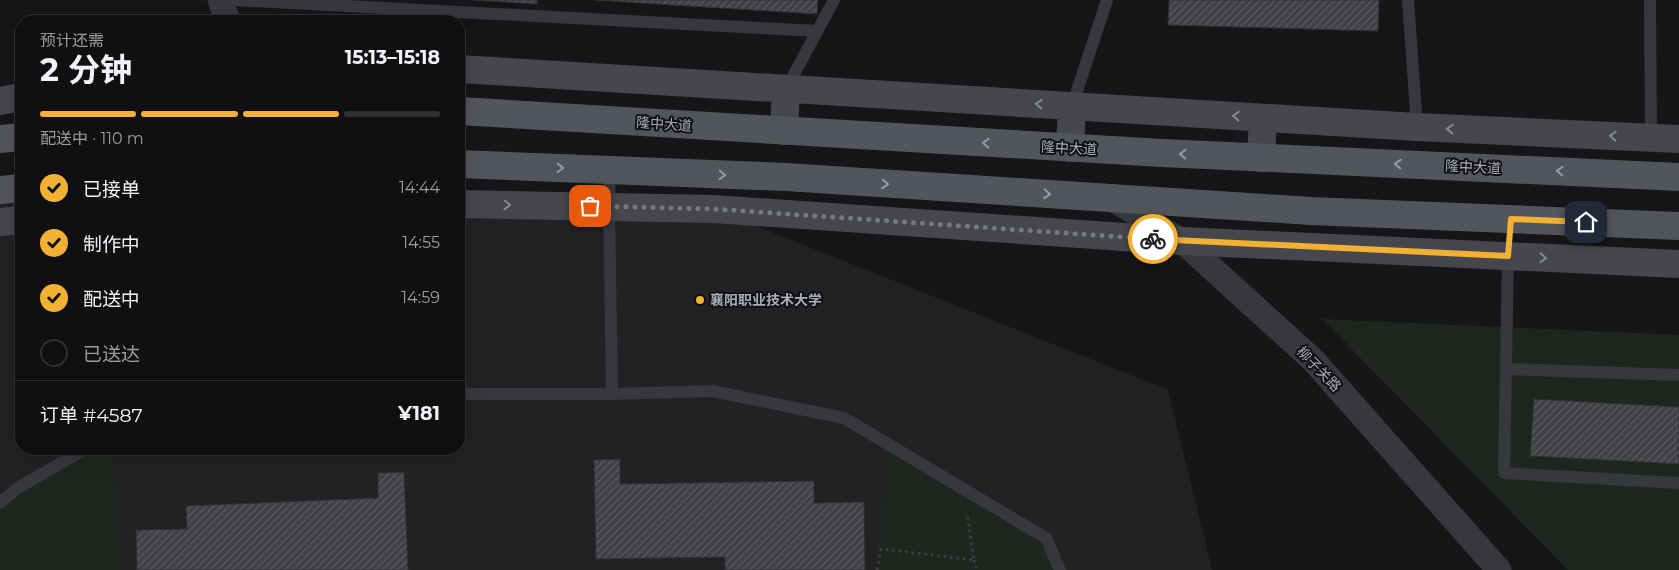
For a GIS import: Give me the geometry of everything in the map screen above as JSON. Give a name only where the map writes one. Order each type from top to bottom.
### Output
[{"type":"main road","name":"隆中大道","points":[[465,111],[1070,148],[1679,177]]},
{"type":"main road","points":[[0,139],[15,138]]},
{"type":"main road","points":[[465,164],[786,177],[1311,210],[1679,226]]},
{"type":"main road","points":[[0,190],[15,189]]},
{"type":"street","points":[[220,0],[226,15]]},
{"type":"street","points":[[465,69],[1417,127],[1679,139]]},
{"type":"street","points":[[784,131],[786,88]]},
{"type":"street","points":[[0,101],[15,98]]},
{"type":"street","points":[[1070,148],[1072,106]]},
{"type":"street","points":[[1261,158],[1263,118]]},
{"type":"street","points":[[1651,175],[1652,138]]},
{"type":"street","name":"柳子关路","points":[[1112,198],[1182,241],[1313,360],[1499,570]]},
{"type":"street","points":[[465,204],[714,209],[1182,241],[1679,264]]},
{"type":"street","points":[[1508,256],[1511,219]]},
{"type":"street","points":[[0,222],[15,221]]},
{"type":"lane","points":[[233,0],[817,31]]},
{"type":"lane","points":[[786,88],[834,0]]},
{"type":"lane","points":[[1072,106],[1107,0]]},
{"type":"lane","points":[[1408,0],[1417,127]]},
{"type":"lane","points":[[1650,0],[1652,138]]},
{"type":"lane","points":[[610,170],[612,394]]},
{"type":"lane","points":[[1508,256],[1504,473],[1679,483]]},
{"type":"lane","points":[[1506,369],[1679,375]]},
{"type":"lane","points":[[465,394],[612,394],[712,391],[844,418],[1046,538],[1060,570]]},
{"type":"lane","points":[[0,503],[16,489],[75,455]]},
{"type":"path","points":[[962,488],[977,570]]},
{"type":"path","points":[[877,570],[881,549],[974,560]]},
{"type":"shaded area","name":"襄阳职业技术大学","points":[[15,189],[15,455],[465,455],[465,204],[714,209],[1168,390],[1212,570],[0,570],[0,190]]},
{"type":"shaded area","points":[[1322,319],[1679,335],[1679,570],[1568,570]]},
{"type":"shaded area","points":[[888,444],[1046,538],[1060,570],[877,570],[881,549]]},
{"type":"shaded area","points":[[76,455],[114,455],[120,570],[0,570],[0,503]]},
{"type":"building","points":[[473,0],[537,0],[537,4]]},
{"type":"building","points":[[594,0],[818,0],[817,14]]},
{"type":"building","points":[[1169,0],[1379,0],[1378,31],[1168,25]]},
{"type":"building","points":[[1534,399],[1679,407],[1679,464],[1530,456]]},
{"type":"building","points":[[620,459],[620,484],[814,481],[814,503],[864,502],[865,570],[725,570],[725,557],[596,559],[594,460]]},
{"type":"building","points":[[404,472],[408,570],[137,570],[136,530],[187,529],[186,506],[378,498],[378,473]]},
{"type":"way so far","points":[[590,206],[714,209],[1153,239]]},
{"type":"place","name":"襄阳职业技术大学","points":[[700,300]]},
{"type":"route","points":[[1153,239],[1508,256],[1511,219],[1586,222]]}]
